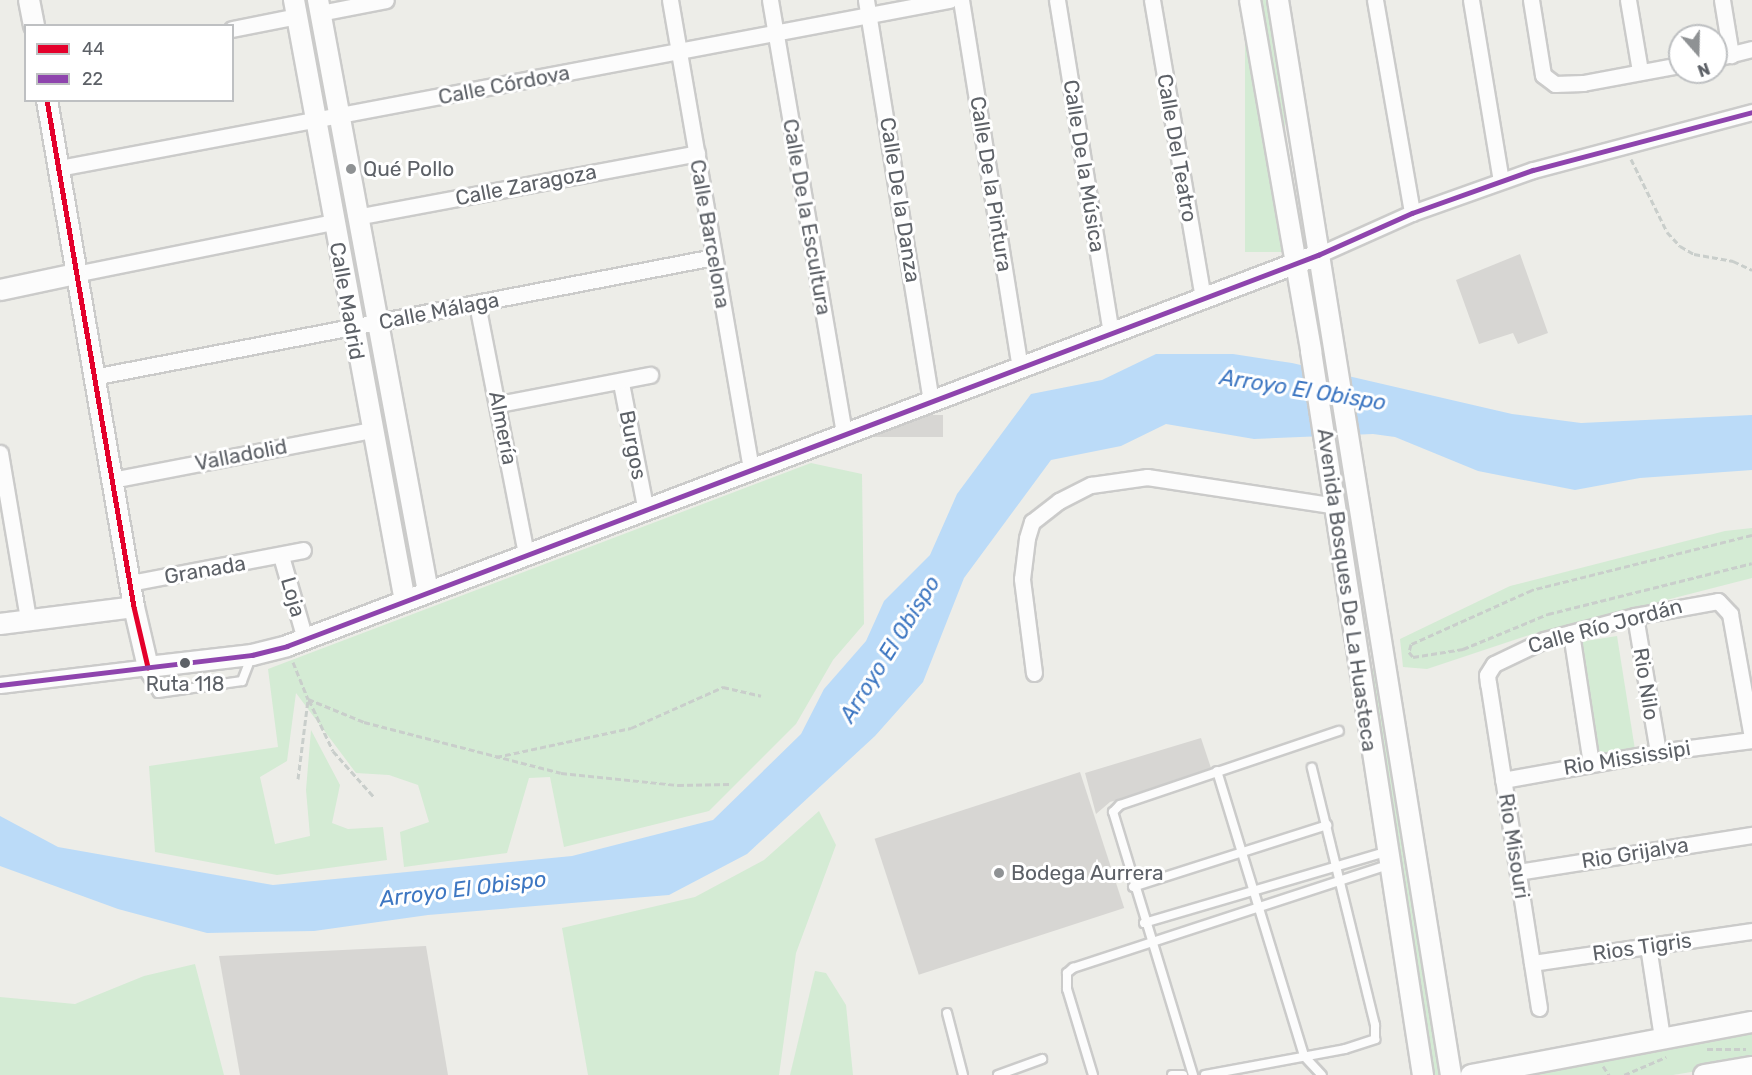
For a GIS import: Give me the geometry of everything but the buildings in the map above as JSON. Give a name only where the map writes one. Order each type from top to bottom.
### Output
[{"type":"street","points":[[29,0],[34,24]]},
{"type":"street","points":[[319,7],[386,0]]},
{"type":"street","name":"Calle Barcelona","points":[[670,0],[751,468]]},
{"type":"street","name":"Calle De la Escultura","points":[[770,0],[844,435]]},
{"type":"street","name":"Calle Córdova","points":[[59,168],[679,52],[776,32],[867,7],[949,0]]},
{"type":"street","name":"Calle De la Pintura","points":[[961,0],[1020,367]]},
{"type":"street","name":"Calle De la Música","points":[[1057,0],[1111,332]]},
{"type":"street","name":"Calle Del Teatro","points":[[1152,0],[1203,297]]},
{"type":"street","name":"Avenida Bosques De La Huasteca","points":[[1250,0],[1336,505],[1387,852],[1423,1075]]},
{"type":"street","name":"Avenida Bosques De La Huasteca","points":[[1278,0],[1332,347],[1414,834],[1451,1075]]},
{"type":"street","points":[[1376,0],[1412,213]]},
{"type":"street","points":[[1471,0],[1501,181]]},
{"type":"street","points":[[1531,0],[1541,66],[1548,81],[1565,86],[1668,67]]},
{"type":"street","points":[[1628,0],[1640,71]]},
{"type":"street","points":[[1722,0],[1722,24]]},
{"type":"street","name":"Calle Madrid","points":[[319,7],[341,116],[356,217],[428,592]]},
{"type":"street","name":"Calle De la Danza","points":[[867,7],[903,209],[931,400]]},
{"type":"street","points":[[234,27],[295,8]]},
{"type":"street","name":"Calle Madrid","points":[[295,8],[332,222],[405,601]]},
{"type":"street","points":[[1728,56],[1752,49]]},
{"type":"street","points":[[47,102],[75,274],[145,667]]},
{"type":"street","points":[[0,685],[252,656],[287,646],[645,507],[844,435],[931,400],[1318,255],[1412,213],[1533,170],[1623,144],[1752,112]]},
{"type":"street","name":"Calle Zaragoza","points":[[356,217],[697,153]]},
{"type":"street","points":[[0,290],[332,222]]},
{"type":"street","name":"Calle Málaga","points":[[93,377],[714,257]]},
{"type":"street","name":"Almería","points":[[477,304],[499,404],[526,553]]},
{"type":"street","points":[[499,404],[646,377]]},
{"type":"street","name":"Burgos","points":[[621,383],[645,507]]},
{"type":"street","name":"Valladolid","points":[[112,480],[371,430]]},
{"type":"street","points":[[0,453],[28,619]]},
{"type":"street","points":[[1034,673],[1022,579],[1027,538],[1032,522],[1059,501],[1090,484],[1147,477],[1336,505],[1360,517]]},
{"type":"street","name":"Granada","points":[[130,583],[303,550]]},
{"type":"street","name":"Loja","points":[[281,556],[305,639]]},
{"type":"street","name":"Calle Río Jordán","points":[[1488,684],[1488,671],[1499,659],[1527,646],[1571,633],[1635,616],[1711,600],[1725,603],[1731,619]]},
{"type":"street","points":[[0,624],[134,607]]},
{"type":"street","name":"Rio Nilo","points":[[1635,616],[1658,752]]},
{"type":"street","name":"Rio Mississipi","points":[[1503,780],[1591,763],[1752,739],[1731,619]]},
{"type":"street","points":[[1571,633],[1591,763]]},
{"type":"street","name":"Rio Misouri","points":[[1488,684],[1539,1008]]},
{"type":"street","points":[[1387,852],[1414,834]]},
{"type":"street","name":"Rio Grijalva","points":[[1518,872],[1752,835]]},
{"type":"street","name":"Rios Tigris","points":[[1532,963],[1752,931]]},
{"type":"street","points":[[1648,946],[1662,1037]]},
{"type":"street","points":[[1414,1020],[1442,1015]]},
{"type":"street","points":[[1471,1075],[1662,1037],[1752,1022]]},
{"type":"street","points":[[1704,1075],[1752,1067]]},
{"type":"lane","points":[[145,667],[159,693],[242,681],[252,656]]},
{"type":"lane","points":[[1193,1075],[1114,823],[1115,809],[1216,771],[1339,731]]},
{"type":"lane","points":[[1205,1075],[1367,1044],[1376,1033],[1338,867],[1312,768]]},
{"type":"lane","points":[[1216,771],[1243,852],[1304,1056],[1322,1075]]},
{"type":"lane","points":[[1133,887],[1327,825]]},
{"type":"lane","points":[[1144,923],[1387,852]]},
{"type":"lane","points":[[1093,1075],[1067,989],[1067,973],[1080,964],[1341,881],[1387,852]]},
{"type":"lane","points":[[947,1013],[963,1075]]},
{"type":"lane","points":[[998,1075],[1042,1059]]},
{"type":"lane","points":[[1172,1075],[1183,1075]]},
{"type":"path","points":[[1623,144],[1656,212],[1680,246],[1694,254],[1733,261],[1752,270]]},
{"type":"path","points":[[1752,535],[1532,590],[1411,644],[1408,652],[1413,657],[1464,649],[1548,614],[1752,564]]},
{"type":"path","points":[[287,646],[308,699],[333,751],[374,797]]},
{"type":"path","points":[[494,758],[631,728],[723,687],[761,696]]},
{"type":"path","points":[[308,699],[364,722],[494,758],[606,779],[678,785],[730,784]]},
{"type":"path","points":[[298,779],[308,699]]},
{"type":"path","points":[[1700,1049],[1752,1048]]},
{"type":"path","points":[[1624,1075],[1674,1054]]},
{"type":"green space","points":[[1245,0],[1285,0],[1285,252],[1245,252]]},
{"type":"green space","points":[[811,463],[862,474],[864,624],[833,660],[796,724],[709,811],[564,847],[550,777],[529,778],[507,853],[404,867],[400,832],[429,822],[418,785],[389,775],[356,773],[296,693],[287,761],[260,777],[275,844],[310,836],[306,790],[311,730],[340,785],[332,823],[348,829],[383,827],[387,860],[277,875],[155,852],[149,766],[278,747],[268,669]]},
{"type":"green space","points":[[1752,528],[1752,578],[1526,636],[1427,669],[1403,667],[1400,639],[1510,586],[1725,531]]},
{"type":"green space","points":[[1617,636],[1635,753],[1593,759],[1575,643]]},
{"type":"green space","points":[[1396,666],[1461,1075],[1420,1075],[1356,672]]},
{"type":"green space","points":[[819,811],[836,845],[796,953],[779,1075],[588,1075],[562,928],[695,897],[764,860]]},
{"type":"green space","points":[[195,964],[224,1075],[0,1075],[0,997],[75,1004],[144,976]]},
{"type":"green space","points":[[815,971],[826,973],[846,1005],[853,1075],[790,1075]]},
{"type":"green space","points":[[1752,1029],[1752,1062],[1673,1075],[1464,1075]]},
{"type":"water","name":"Arroyo El Obispo","points":[[1156,354],[1233,354],[1292,363],[1512,414],[1581,423],[1752,415],[1752,470],[1640,478],[1575,490],[1478,471],[1395,437],[1373,434],[1254,439],[1166,424],[1121,446],[1051,460],[964,578],[923,682],[875,736],[747,854],[669,895],[428,915],[314,931],[207,933],[118,909],[0,866],[0,816],[58,847],[273,885],[572,856],[713,820],[801,734],[824,689],[866,641],[884,601],[930,555],[957,494],[1031,394],[1102,380]]},
{"type":"transit line","name":"44","points":[[47,102],[134,607],[148,667]]},
{"type":"transit line","name":"22","points":[[0,685],[252,655],[287,646],[1318,255],[1412,213],[1533,170],[1752,112]]},
{"type":"place","name":"Qué Pollo","points":[[351,169]]},
{"type":"place","name":"Ruta 118","points":[[185,663]]},
{"type":"place","name":"Bodega Aurrera","points":[[999,873]]}]
